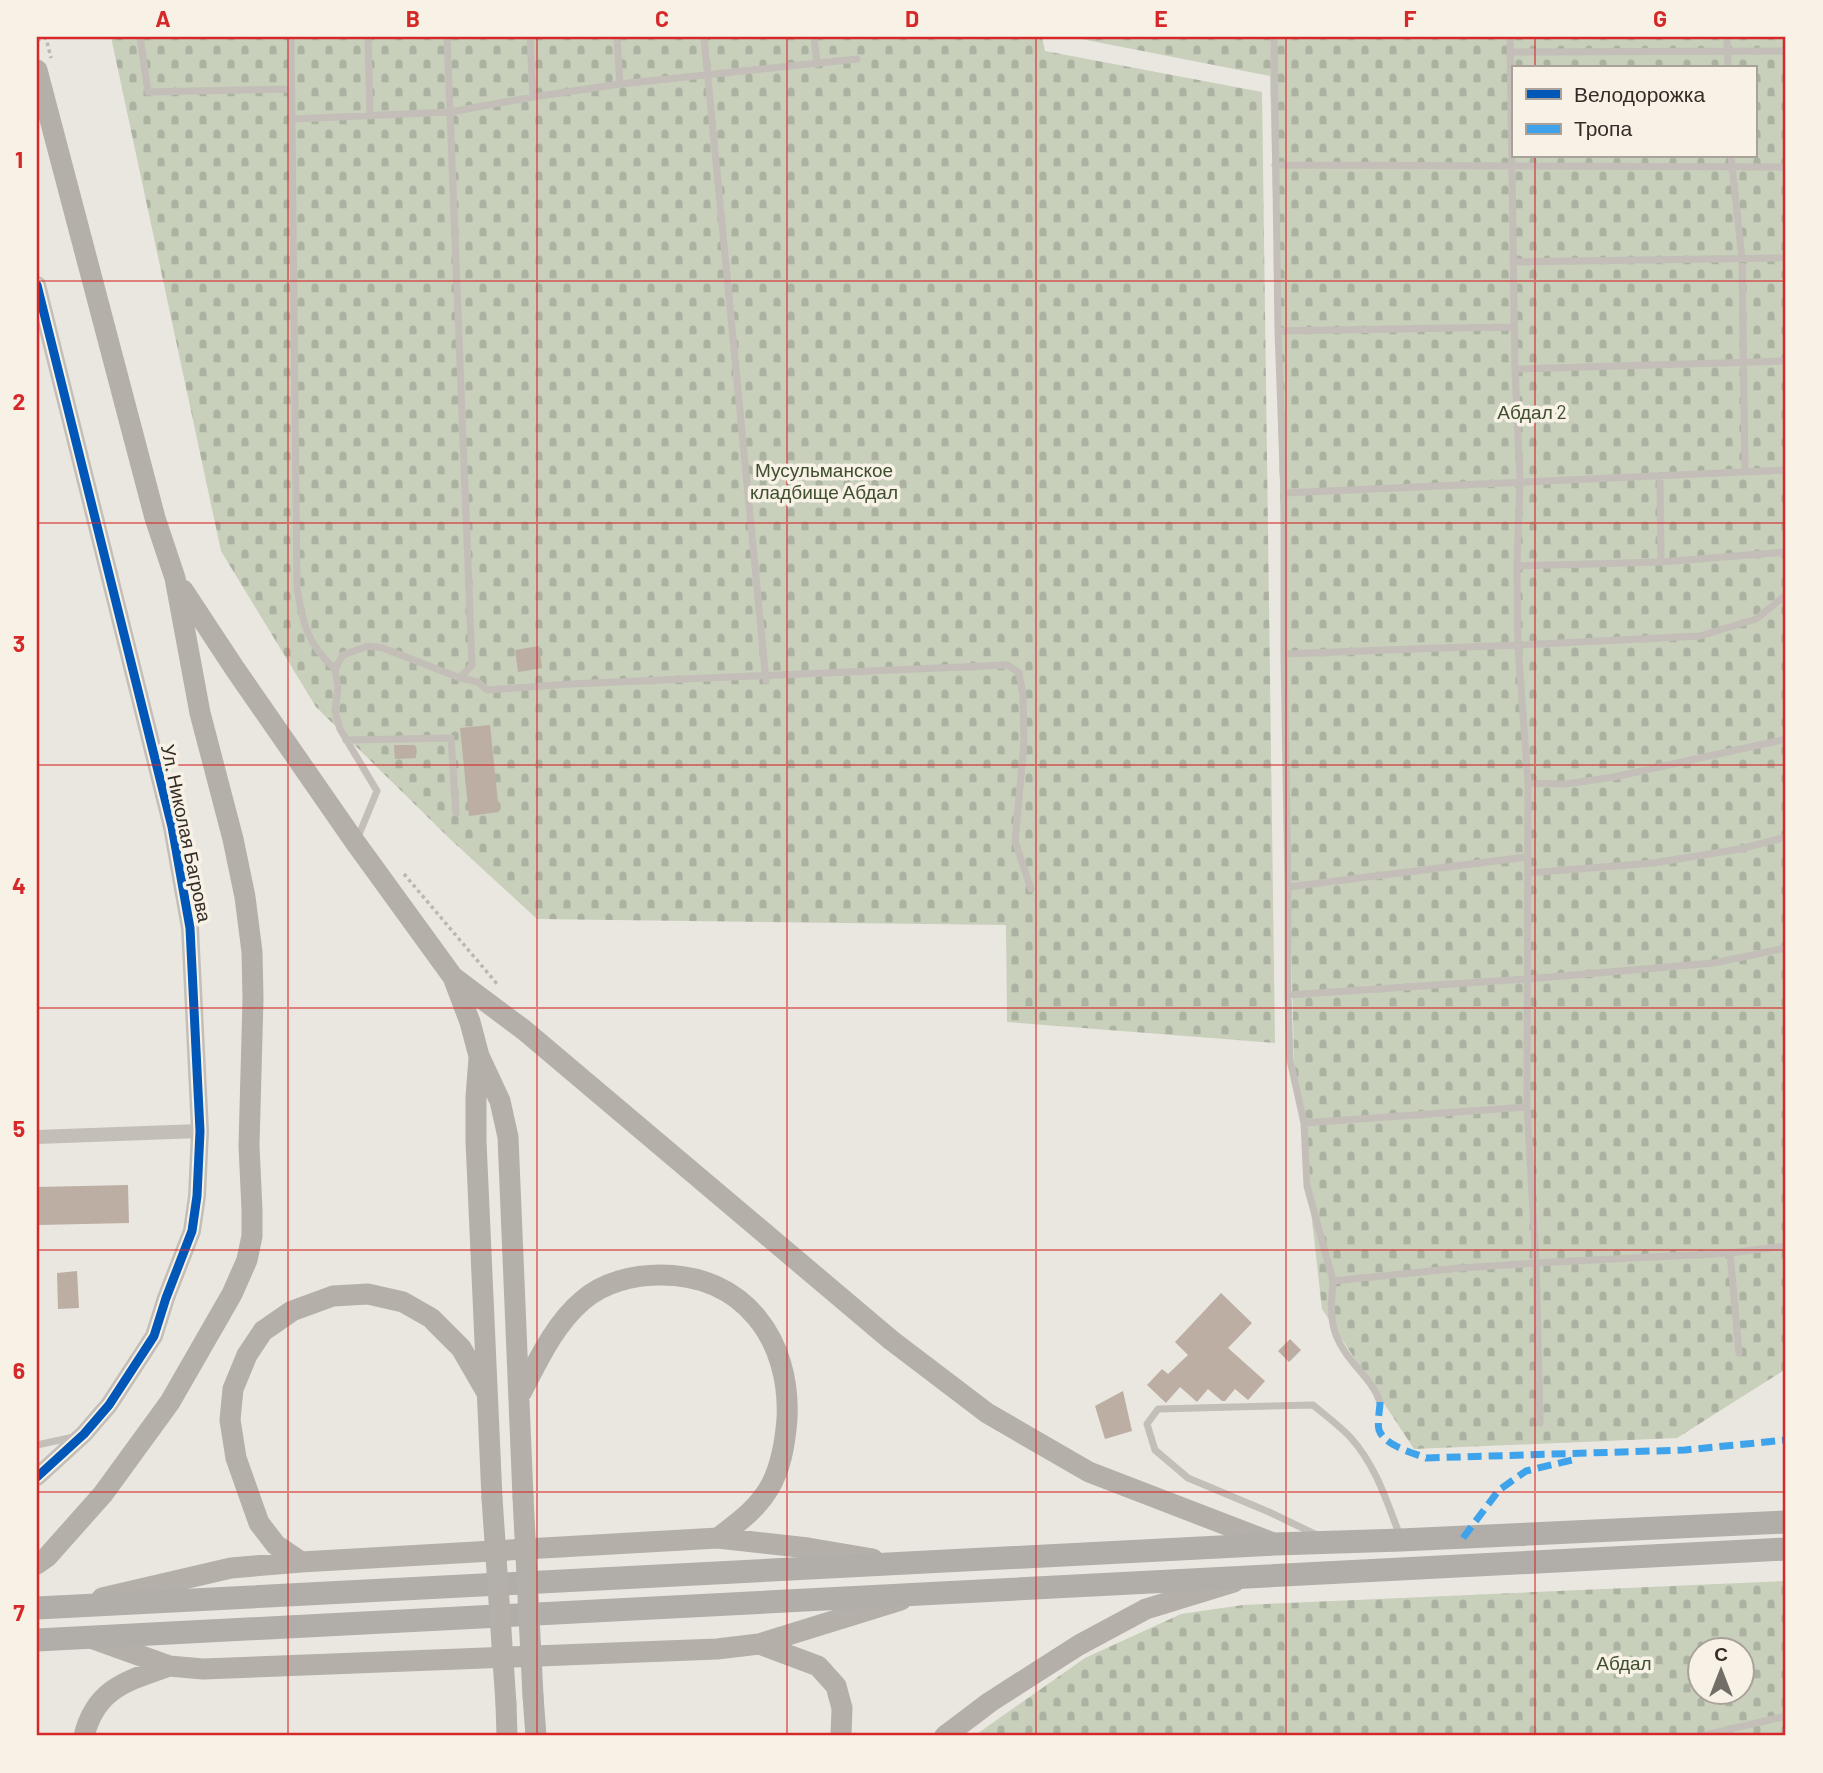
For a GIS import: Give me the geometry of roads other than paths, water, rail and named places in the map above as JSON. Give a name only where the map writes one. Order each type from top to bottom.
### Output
[{"type":"main road","points":[[37,1564],[47,1557],[103,1494],[170,1402],[232,1294],[247,1260],[252,1236],[253,1210],[249,1146],[252,952],[246,897],[200,713],[175,578],[155,519],[45,67]]},
{"type":"main road","points":[[175,578],[355,842],[453,977],[470,1021],[479,1056],[500,1101],[508,1137],[536,1736]]},
{"type":"main road","points":[[453,977],[524,1030],[891,1340],[987,1413],[1088,1472],[1276,1544]]},
{"type":"main road","points":[[479,1056],[476,1141],[492,1498],[507,1736]]},
{"type":"main road","points":[[520,1395],[561,1322],[583,1299],[612,1283],[644,1275],[678,1275],[706,1280],[733,1294],[757,1316],[775,1346],[786,1396],[786,1435],[780,1463],[769,1489],[752,1511],[718,1538]]},
{"type":"main road","points":[[301,1562],[276,1545],[259,1522],[236,1458],[230,1420],[233,1389],[247,1355],[263,1331],[292,1311],[332,1296],[368,1294],[403,1302],[431,1318],[461,1348],[487,1393]]},
{"type":"main road","points":[[37,1608],[1276,1544],[1786,1522]]},
{"type":"main road","points":[[69,1606],[231,1568],[718,1538],[807,1548],[895,1563]]},
{"type":"main road","points":[[37,1640],[1786,1549]]},
{"type":"main road","points":[[945,1736],[990,1702],[1068,1652],[1146,1609],[1253,1576]]},
{"type":"main road","points":[[89,1637],[169,1666],[203,1669],[717,1649],[759,1644],[923,1593]]},
{"type":"main road","points":[[759,1644],[818,1666],[836,1686],[842,1708],[841,1736]]},
{"type":"main road","points":[[84,1736],[92,1711],[109,1693],[133,1679],[169,1666]]},
{"type":"street","name":"Ул. Николая Багрова","points":[[37,285],[177,852],[190,928],[200,1131],[197,1196],[192,1231],[154,1336],[109,1405],[84,1434],[37,1477]]},
{"type":"street","points":[[37,1137],[200,1131]]},
{"type":"lane","points":[[140,37],[148,92],[292,89]]},
{"type":"lane","points":[[291,37],[297,587],[300,610],[309,638],[322,657],[335,669],[338,688],[335,711],[340,729],[377,790],[355,842]]},
{"type":"lane","points":[[368,37],[370,116]]},
{"type":"lane","points":[[447,37],[472,665],[460,678]]},
{"type":"lane","points":[[530,37],[533,97]]},
{"type":"lane","points":[[617,37],[620,84]]},
{"type":"lane","points":[[704,37],[766,678]]},
{"type":"lane","points":[[814,37],[817,64]]},
{"type":"lane","points":[[1274,37],[1284,493],[1290,1060],[1304,1123],[1307,1186],[1332,1281],[1332,1328],[1344,1353],[1376,1390],[1380,1402]]},
{"type":"lane","points":[[1510,37],[1514,327],[1520,481],[1518,645],[1528,783],[1527,1107],[1536,1263],[1540,1423]]},
{"type":"lane","points":[[1727,37],[1728,66]]},
{"type":"lane","points":[[1511,52],[1786,51]]},
{"type":"lane","points":[[293,119],[450,112],[620,84],[857,60]]},
{"type":"lane","points":[[1731,158],[1742,259],[1745,472]]},
{"type":"lane","points":[[1275,165],[1786,167]]},
{"type":"lane","points":[[1513,262],[1786,258]]},
{"type":"lane","points":[[1279,331],[1514,327]]},
{"type":"lane","points":[[1515,369],[1786,360]]},
{"type":"lane","points":[[1284,493],[1786,470]]},
{"type":"lane","points":[[1660,475],[1661,562]]},
{"type":"lane","points":[[1517,566],[1661,562],[1786,552]]},
{"type":"lane","points":[[1284,654],[1700,636],[1756,619],[1786,595]]},
{"type":"lane","points":[[335,669],[343,655],[368,646],[383,648],[460,678],[478,682],[487,690],[1008,665],[1019,673],[1023,695],[1024,743],[1015,841],[1031,889]]},
{"type":"lane","points":[[346,740],[451,738],[456,813]]},
{"type":"lane","points":[[1528,783],[1566,784],[1614,777],[1786,740]]},
{"type":"lane","points":[[1528,873],[1653,863],[1740,849],[1786,837]]},
{"type":"lane","points":[[1288,887],[1527,857]]},
{"type":"lane","points":[[1288,995],[1714,963],[1786,948]]},
{"type":"lane","points":[[1304,1123],[1527,1107]]},
{"type":"lane","points":[[1332,1281],[1460,1268],[1730,1253],[1786,1245]]},
{"type":"lane","points":[[1730,1253],[1739,1353]]},
{"type":"lane","points":[[1332,1542],[1188,1478],[1155,1450],[1147,1424],[1158,1409],[1314,1405],[1350,1437],[1367,1459],[1401,1540]]},
{"type":"lane","points":[[37,1446],[84,1434]]},
{"type":"lane","points":[[1702,1736],[1786,1716]]},
{"type":"park label","name":"Абдал 2","points":[[1532,411]]},
{"type":"park label","name":"Мусульманское кладбище Абдал","points":[[824,480]]},
{"type":"park label","name":"Абдал","points":[[1624,1662]]}]
